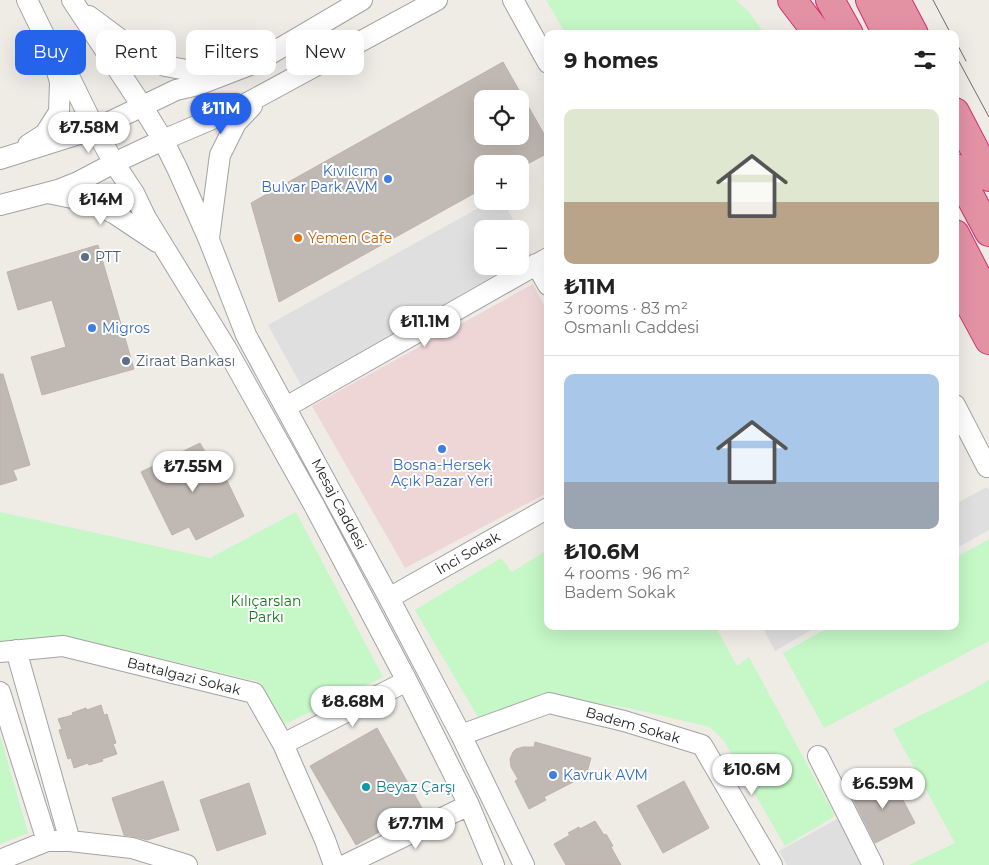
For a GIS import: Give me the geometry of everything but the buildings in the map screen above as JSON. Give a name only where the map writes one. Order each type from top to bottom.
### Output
[{"type":"highway","points":[[792,0],[815,30]]},
{"type":"highway","points":[[808,0],[823,30]]},
{"type":"highway","points":[[830,0],[847,30]]},
{"type":"highway","points":[[870,0],[886,30]]},
{"type":"highway","points":[[896,0],[912,30]]},
{"type":"highway","points":[[959,120],[989,177]]},
{"type":"highway","points":[[959,176],[989,232]]},
{"type":"highway","points":[[959,242],[989,300]]},
{"type":"highway","points":[[959,284],[989,340]]},
{"type":"street","points":[[27,0],[42,30]]},
{"type":"street","points":[[276,51],[362,0]]},
{"type":"street","points":[[0,205],[46,193],[78,182],[114,163],[229,112],[437,0]]},
{"type":"street","points":[[513,0],[544,56]]},
{"type":"street","points":[[74,3],[128,45],[165,66],[186,70]]},
{"type":"street","points":[[74,3],[142,106]]},
{"type":"street","points":[[7,156],[45,134],[59,112],[60,82],[58,75]]},
{"type":"street","points":[[68,75],[95,128]]},
{"type":"street","points":[[7,156],[95,128],[176,90],[222,75]]},
{"type":"street","points":[[209,240],[220,156],[236,122],[262,95]]},
{"type":"street","name":"Mesaj Caddesi","points":[[142,106],[164,140],[177,168],[209,240],[246,335],[461,735],[524,865]]},
{"type":"street","name":"Mesaj Caddesi","points":[[95,128],[114,163],[134,193],[146,218],[226,348],[288,456],[407,681],[469,805],[494,865]]},
{"type":"street","points":[[46,193],[92,202],[115,214],[162,245]]},
{"type":"street","points":[[286,408],[542,261]]},
{"type":"street","points":[[959,413],[988,467]]},
{"type":"street","name":"İnci Sokak","points":[[389,598],[544,510]]},
{"type":"street","name":"Battalgazi Sokak","points":[[70,841],[8,651],[63,646],[254,692],[283,744],[334,865]]},
{"type":"street","points":[[283,744],[407,681]]},
{"type":"street","points":[[0,692],[38,851]]},
{"type":"street","name":"Badem Sokak","points":[[461,735],[550,703],[624,721],[702,745],[772,865]]},
{"type":"street","points":[[818,756],[873,865]]},
{"type":"street","points":[[345,865],[469,805]]},
{"type":"street","points":[[0,860],[70,841],[132,848],[187,865]]},
{"type":"shaded area","points":[[475,210],[508,210],[513,220],[474,220],[474,275],[517,275],[307,396],[268,325]]},
{"type":"shaded area","points":[[529,250],[536,264],[529,268]]},
{"type":"shaded area","name":"Bosna-Hersek Açık Pazar Yeri","points":[[533,284],[544,305],[544,495],[405,568],[312,406]]},
{"type":"shaded area","points":[[987,487],[989,490],[989,530],[959,547],[959,502]]},
{"type":"shaded area","points":[[764,630],[811,630],[775,651]]},
{"type":"shaded area","points":[[837,819],[865,865],[787,865],[779,851]]},
{"type":"green space","points":[[546,0],[736,0],[749,12],[762,30],[564,30]]},
{"type":"green space","name":"Kılıçarslan Parkı","points":[[0,512],[210,558],[296,512],[383,677],[285,724],[260,682],[63,635],[0,645]]},
{"type":"green space","points":[[989,539],[989,641],[824,728],[783,653],[824,630],[959,630],[959,556]]},
{"type":"green space","points":[[544,552],[544,630],[717,630],[737,666],[749,657],[835,816],[785,846],[724,741],[710,727],[629,708],[542,695],[478,717],[415,610],[501,558],[512,572]]},
{"type":"green space","points":[[989,680],[989,865],[909,865],[955,843],[893,729]]},
{"type":"green space","points":[[0,735],[28,833],[0,844]]},
{"type":"tram line","points":[[933,0],[949,30]]},
{"type":"tram line","points":[[959,48],[966,61]]},
{"type":"tram line","points":[[959,61],[989,117]]},
{"type":"place","name":"Kıvılcım Bulvar Park AVM","points":[[388,179]]},
{"type":"place","name":"Yemen Cafe","points":[[298,238]]},
{"type":"place","name":"PTT","points":[[85,257]]},
{"type":"place","name":"Migros","points":[[92,328]]},
{"type":"place","name":"Ziraat Bankası","points":[[126,361]]},
{"type":"place","name":"Bosna-Hersek Açık Pazar Yeri","points":[[442,449]]},
{"type":"place","name":"Kavruk AVM","points":[[553,775]]},
{"type":"place","name":"Beyaz Çarşı","points":[[366,787]]}]
